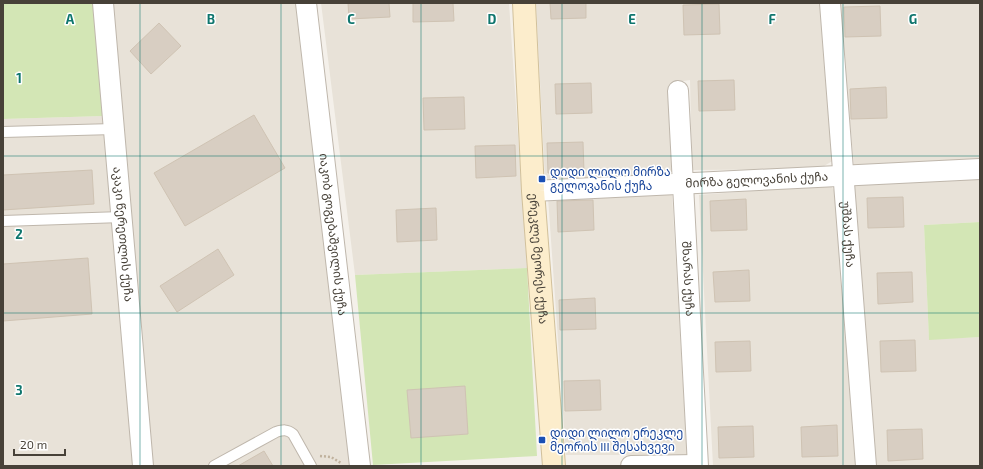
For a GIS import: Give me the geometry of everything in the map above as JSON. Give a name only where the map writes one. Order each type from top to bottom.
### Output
[{"type":"street","name":"აკაკი წერეთლის ქუჩა","points":[[103,3],[143,466]]},
{"type":"street","name":"იაკობ გოგებაშვილის ქუჩა","points":[[306,3],[360,466]]},
{"type":"street","name":"ერეკლე მეორეს ქუჩა","points":[[524,3],[533,191],[554,466]]},
{"type":"street","name":"უშბას ქუჩა","points":[[830,3],[866,466]]},
{"type":"street","name":"შხარას ქუჩა","points":[[678,91],[684,184],[697,465]]},
{"type":"street","name":"მირზა გელოვანის ქუჩა","points":[[533,191],[980,169]]},
{"type":"street","points":[[631,466],[697,465]]},
{"type":"lane","points":[[3,132],[114,129]]},
{"type":"lane","points":[[3,221],[122,217]]},
{"type":"lane","points":[[214,466],[276,432],[283,430],[288,430],[293,434],[311,466]]},
{"type":"path","points":[[304,452],[332,457],[346,466]]},
{"type":"shaded area","points":[[111,3],[298,3],[350,466],[150,466]]},
{"type":"shaded area","points":[[321,3],[509,3],[527,268],[355,275]]},
{"type":"shaded area","points":[[536,3],[820,3],[834,160],[819,169],[692,170],[690,80],[671,83],[676,173],[545,180]]},
{"type":"shaded area","points":[[839,3],[980,3],[980,160],[854,165]]},
{"type":"shaded area","points":[[104,116],[134,466],[3,466],[3,119]]},
{"type":"shaded area","points":[[980,178],[980,222],[924,225],[929,339],[980,337],[980,466],[875,466],[853,183]]},
{"type":"shaded area","points":[[830,185],[839,196],[857,466],[713,466],[699,195]]},
{"type":"shaded area","points":[[672,194],[687,455],[566,455],[548,197]]},
{"type":"green space","points":[[3,3],[93,3],[104,116],[3,119]]},
{"type":"green space","points":[[980,222],[980,337],[929,340],[924,225]]},
{"type":"green space","points":[[527,268],[537,456],[373,465],[355,275]]},
{"type":"building","points":[[348,3],[389,3],[390,17],[349,19]]},
{"type":"building","points":[[413,3],[453,3],[454,21],[413,22]]},
{"type":"building","points":[[550,3],[586,3],[586,18],[551,19]]},
{"type":"building","points":[[719,4],[720,34],[684,35],[683,5]]},
{"type":"building","points":[[880,6],[881,36],[845,37],[844,7]]},
{"type":"building","points":[[159,23],[181,46],[151,74],[130,51]]},
{"type":"building","points":[[734,80],[735,110],[699,111],[698,81]]},
{"type":"building","points":[[591,83],[592,113],[556,114],[555,84]]},
{"type":"building","points":[[886,87],[887,118],[851,119],[850,89]]},
{"type":"building","points":[[464,97],[465,129],[424,130],[423,98]]},
{"type":"building","points":[[254,115],[285,168],[185,226],[154,173]]},
{"type":"building","points":[[583,142],[584,172],[548,173],[547,143]]},
{"type":"building","points":[[515,145],[516,176],[476,178],[475,146]]},
{"type":"building","points":[[92,170],[94,204],[3,210],[3,175]]},
{"type":"building","points":[[903,197],[904,227],[868,228],[867,198]]},
{"type":"building","points":[[746,199],[747,230],[711,231],[710,201]]},
{"type":"building","points":[[593,200],[594,230],[558,232],[557,201]]},
{"type":"building","points":[[436,208],[437,240],[397,242],[396,210]]},
{"type":"building","points":[[218,249],[234,275],[177,312],[160,286]]},
{"type":"building","points":[[88,258],[92,314],[3,321],[3,264]]},
{"type":"building","points":[[749,270],[750,301],[715,302],[713,272]]},
{"type":"building","points":[[912,272],[913,302],[878,304],[877,273]]},
{"type":"building","points":[[595,298],[596,329],[560,330],[559,300]]},
{"type":"building","points":[[915,340],[916,371],[881,372],[880,341]]},
{"type":"building","points":[[750,341],[751,371],[716,372],[715,342]]},
{"type":"building","points":[[600,380],[601,410],[565,411],[564,381]]},
{"type":"building","points":[[465,386],[468,434],[411,438],[407,390]]},
{"type":"building","points":[[837,425],[838,456],[802,457],[801,427]]},
{"type":"building","points":[[753,426],[754,457],[719,458],[718,427]]},
{"type":"building","points":[[922,429],[923,459],[888,461],[887,430]]},
{"type":"building","points":[[264,451],[273,466],[238,466]]},
{"type":"place","name":"დიდი ლილო მირზა გელოვანის ქუჩა","points":[[542,179]]},
{"type":"place","name":"დიდი ლილო ერეკლე მეორის III შესახვევი","points":[[542,440]]}]
